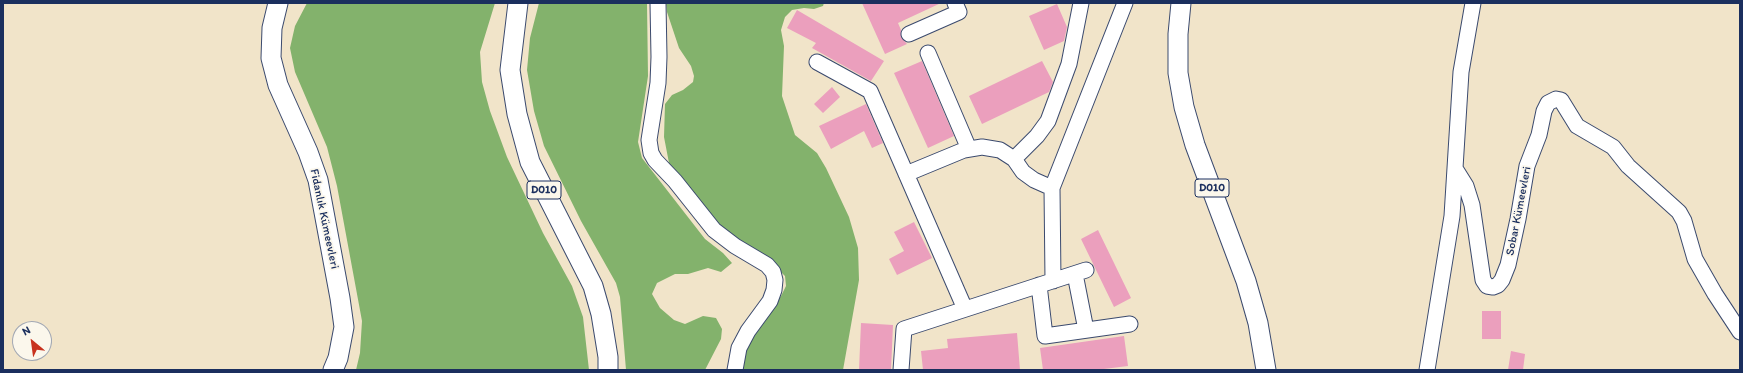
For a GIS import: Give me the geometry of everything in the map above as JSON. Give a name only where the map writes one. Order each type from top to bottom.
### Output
[{"type":"main road","name":"Fidanlık Kümeevleri","points":[[278,3],[272,28],[271,58],[278,85],[308,152],[318,180],[340,298],[344,327],[338,358],[333,370]]},
{"type":"main road","name":"D010","points":[[518,3],[510,70],[517,114],[530,162],[593,286],[601,314],[608,357],[608,370]]},
{"type":"main road","name":"D010","points":[[1181,3],[1178,34],[1178,73],[1184,107],[1195,145],[1246,281],[1258,323],[1266,370]]},
{"type":"street","points":[[658,3],[658,83],[650,140],[651,153],[714,230],[735,246],[768,265],[776,280],[770,300],[748,331],[739,348],[735,370]]},
{"type":"street","points":[[909,34],[959,12],[955,3]]},
{"type":"street","points":[[1014,159],[1037,136],[1048,121],[1069,64],[1081,3]]},
{"type":"street","points":[[1125,3],[1052,188],[1046,283],[1045,336],[1130,324]]},
{"type":"street","points":[[1427,370],[1452,216],[1462,72],[1473,3]]},
{"type":"street","points":[[928,53],[969,149]]},
{"type":"street","points":[[817,62],[870,91],[966,309]]},
{"type":"street","name":"Sobar Kümeevleri","points":[[1456,170],[1466,186],[1472,205],[1483,280],[1487,286],[1493,287],[1498,285],[1502,280],[1508,265],[1527,166],[1539,135],[1544,111],[1548,103],[1556,98],[1561,100],[1577,126],[1613,147],[1628,166],[1678,212],[1684,221],[1695,259],[1715,294],[1740,332]]},
{"type":"street","points":[[906,174],[969,149],[982,147],[1000,150],[1014,159],[1023,172],[1034,180],[1052,188]]},
{"type":"street","points":[[901,370],[904,329],[1080,272],[1086,330]]},
{"type":"green space","points":[[307,3],[495,3],[480,52],[482,82],[490,111],[507,157],[543,233],[572,286],[583,317],[589,370],[356,370],[360,353],[362,321],[337,186],[327,147],[295,72],[290,48],[295,26]]},
{"type":"green space","points":[[539,3],[647,3],[648,76],[638,142],[642,158],[705,239],[723,253],[732,263],[721,272],[708,268],[688,274],[675,274],[657,283],[652,294],[660,308],[674,320],[685,324],[703,316],[716,318],[722,329],[721,339],[705,370],[626,370],[620,297],[616,283],[581,221],[544,146],[534,111],[527,70],[530,38]]},
{"type":"green space","points":[[666,3],[824,3],[823,6],[814,9],[804,8],[792,10],[785,17],[781,30],[784,46],[782,96],[795,135],[817,153],[826,168],[849,217],[858,248],[859,280],[843,370],[741,370],[745,346],[781,296],[786,286],[785,276],[775,266],[731,236],[717,223],[669,163],[664,137],[665,104],[672,95],[683,90],[693,82],[694,76],[691,66],[679,48],[667,12]]},
{"type":"building","points":[[862,3],[941,3],[898,23],[901,30],[901,37],[907,44],[885,54]]},
{"type":"building","points":[[1057,4],[1067,27],[1064,41],[1044,50],[1029,16]]},
{"type":"building","points":[[797,10],[884,61],[871,81],[812,48],[816,43],[787,28]]},
{"type":"building","points":[[922,61],[954,136],[928,148],[894,73]]},
{"type":"building","points":[[1042,61],[1053,82],[1049,92],[982,124],[969,96]]},
{"type":"building","points":[[832,87],[840,97],[823,113],[814,104]]},
{"type":"building","points":[[866,104],[883,143],[872,148],[864,131],[831,149],[819,126]]},
{"type":"building","points":[[914,222],[932,258],[897,275],[889,259],[904,251],[894,232]]},
{"type":"building","points":[[1098,230],[1131,298],[1114,307],[1081,239]]},
{"type":"building","points":[[1482,311],[1501,311],[1501,339],[1482,339]]},
{"type":"building","points":[[861,323],[893,325],[891,370],[859,370]]},
{"type":"building","points":[[1017,333],[1020,370],[923,370],[921,351],[948,348],[947,339]]},
{"type":"building","points":[[1124,336],[1128,366],[1096,370],[1043,370],[1040,348]]},
{"type":"building","points":[[1511,351],[1525,354],[1523,370],[1508,370]]}]
